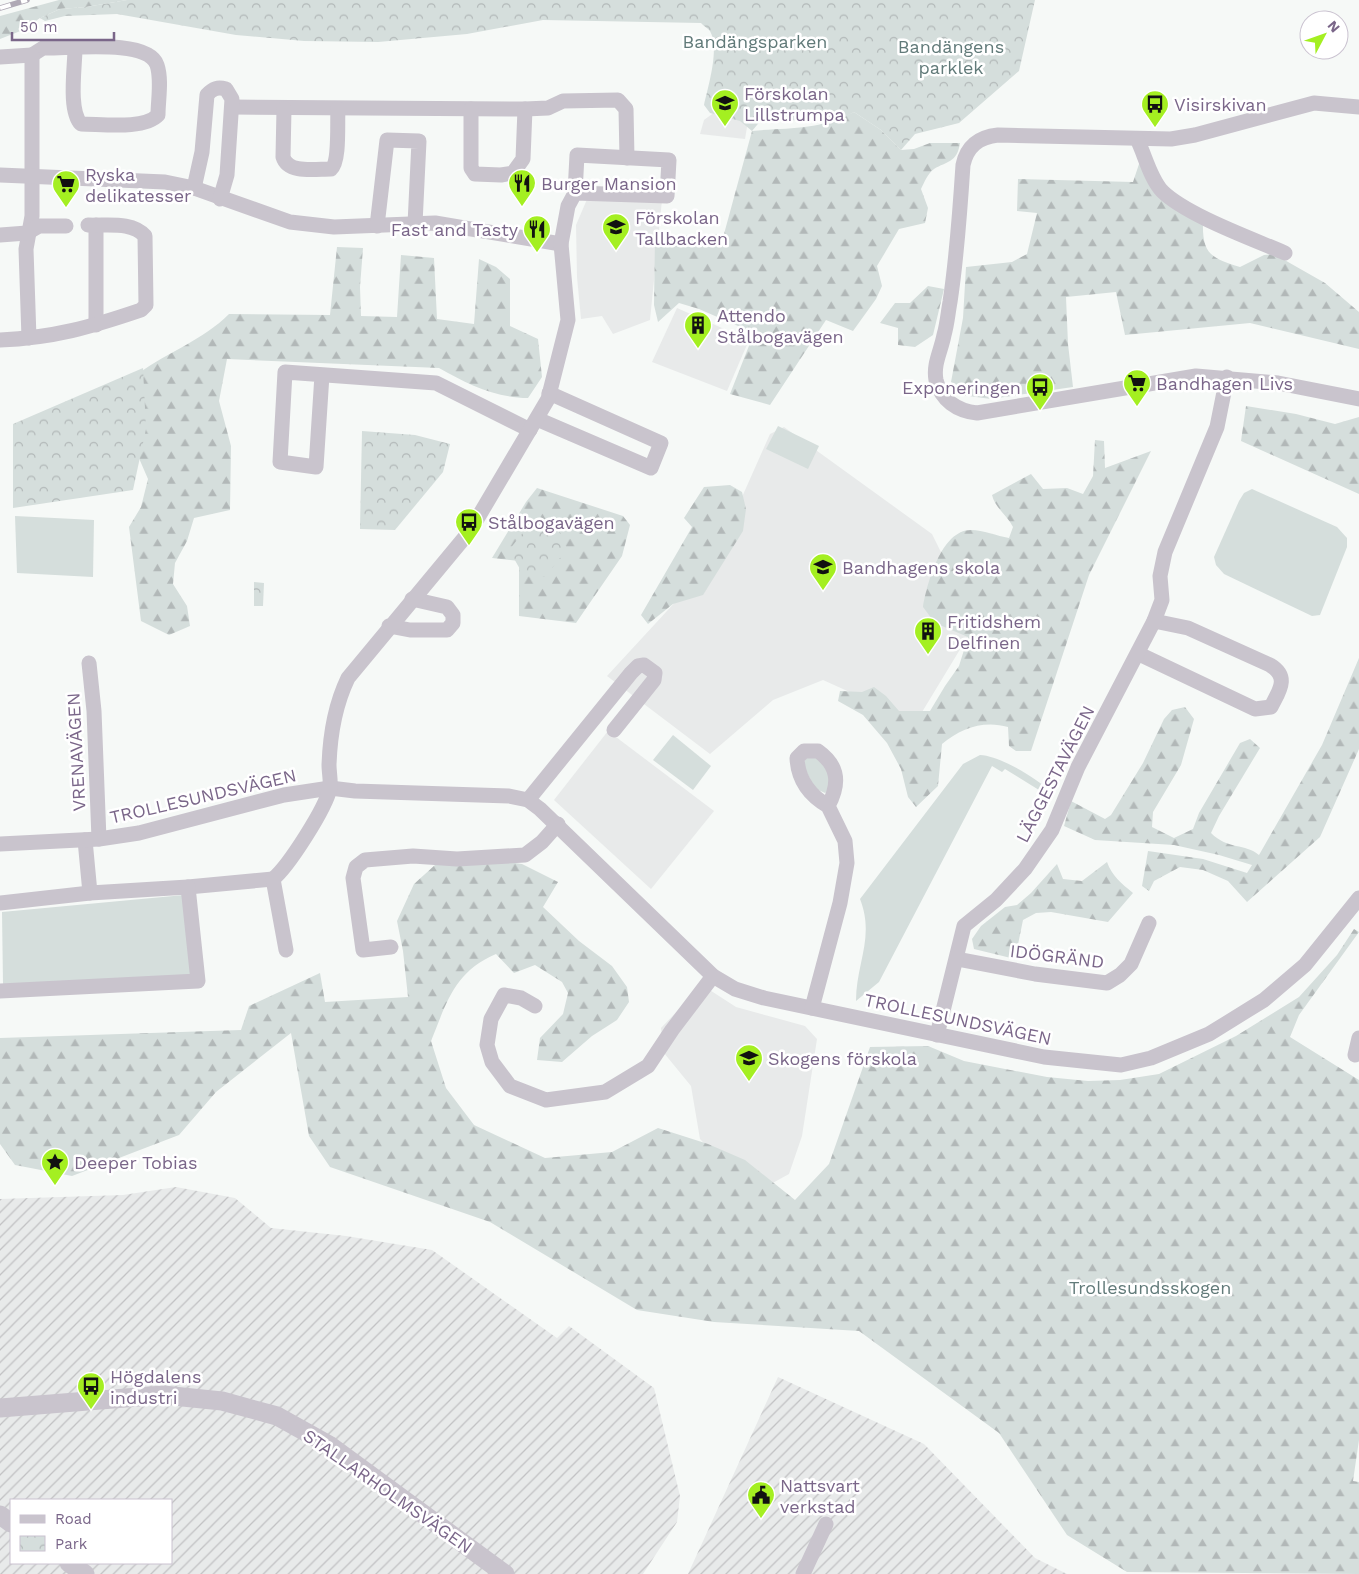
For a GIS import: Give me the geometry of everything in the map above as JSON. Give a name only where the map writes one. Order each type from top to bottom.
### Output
[{"type":"street","points":[[0,58],[32,55],[44,48],[124,47],[149,54],[157,63],[159,73],[158,115],[154,120],[141,124],[81,124],[77,119],[74,103],[75,48]]},
{"type":"street","points":[[29,338],[26,249],[32,216],[32,55]]},
{"type":"street","points":[[194,188],[202,152],[207,95],[211,90],[226,89],[230,93],[232,107],[227,175],[220,199]]},
{"type":"street","points":[[232,107],[284,109],[525,109],[548,108],[563,100],[618,100],[626,108],[627,158]]},
{"type":"street","points":[[1359,107],[1314,103],[1195,135],[1171,139],[986,136],[970,148],[965,155],[950,301],[944,336],[936,360],[936,379],[941,394],[952,405],[965,412],[977,413],[1196,376],[1227,377],[1278,384],[1359,399]]},
{"type":"street","points":[[284,109],[283,157],[285,164],[291,168],[331,169],[337,158],[338,109]]},
{"type":"street","points":[[471,109],[471,168],[476,174],[501,175],[513,173],[523,160],[525,109]]},
{"type":"street","points":[[1137,139],[1156,181],[1173,199],[1213,221],[1285,253]]},
{"type":"street","points":[[377,226],[387,140],[419,142],[415,224]]},
{"type":"street","points":[[0,902],[90,893],[188,888],[273,879],[282,872],[301,843],[330,788],[331,747],[340,695],[348,678],[389,626],[470,531],[533,424],[549,393],[568,320],[561,244],[568,206],[575,193],[577,155],[669,160],[667,196],[575,193]]},
{"type":"street","points":[[0,175],[165,182],[194,188],[220,199],[290,222],[334,227],[435,223],[561,244]]},
{"type":"street","points":[[0,340],[57,335],[96,325],[141,310],[146,305],[147,297],[146,236],[140,230],[129,226],[92,225],[96,325]]},
{"type":"street","points":[[0,235],[28,233],[39,226],[66,226]]},
{"type":"street","points":[[322,375],[316,468],[280,462],[285,372],[436,382],[533,424],[651,468],[660,443],[549,393]]},
{"type":"street","name":"LÄGGESTAVÄGEN","points":[[937,1035],[964,926],[996,900],[1025,869],[1052,830],[1078,767],[1139,654],[1154,621],[1162,600],[1160,576],[1166,552],[1217,427],[1227,377]]},
{"type":"street","points":[[389,626],[410,630],[447,630],[453,623],[454,615],[447,607],[412,599]]},
{"type":"street","points":[[1139,654],[1254,709],[1270,707],[1281,688],[1282,678],[1279,670],[1270,665],[1188,628],[1154,621]]},
{"type":"street","name":"VRENAVÄGEN","points":[[89,663],[92,690],[92,840]]},
{"type":"street","points":[[528,800],[630,673],[638,666],[651,669],[655,674],[654,680],[614,730]]},
{"type":"street","name":"TROLLESUNDSVÄGEN","points":[[0,844],[92,840],[139,833],[284,795],[330,788],[355,791],[510,796],[528,800],[558,824],[713,976],[735,989],[764,998],[1044,1057],[1121,1065],[1150,1058],[1209,1034],[1264,1000],[1305,965],[1359,898]]},
{"type":"street","points":[[812,1008],[840,903],[847,863],[845,841],[828,806]]},
{"type":"street","points":[[391,947],[363,950],[353,878],[356,867],[365,860],[413,856],[457,859],[525,855],[542,842],[558,824]]},
{"type":"street","points":[[90,893],[92,840]]},
{"type":"street","points":[[273,879],[286,950]]},
{"type":"street","points":[[0,991],[198,981],[188,888]]},
{"type":"street","name":"IDÖGRÄND","points":[[956,958],[1035,974],[1107,983],[1120,976],[1131,964],[1149,923]]},
{"type":"street","points":[[535,1006],[521,998],[504,995],[491,1019],[487,1045],[492,1062],[510,1086],[546,1100],[605,1092],[648,1066],[672,1030],[713,976]]},
{"type":"street","points":[[1355,1054],[1359,1038]]},
{"type":"street","name":"STALLARHOLMSVÄGEN","points":[[0,1408],[163,1395],[222,1401],[276,1416],[328,1445],[505,1574]]},
{"type":"street","points":[[804,1574],[826,1524]]},
{"type":"street","points":[[70,1564],[85,1574]]},
{"type":"shaded area","name":"Förskolan Lillstrumpa","points":[[715,112],[748,121],[745,139],[700,134],[704,120]]},
{"type":"shaded area","name":"Förskolan Tallbacken","points":[[588,197],[662,200],[650,320],[613,334],[602,316],[581,319],[577,277],[576,225]]},
{"type":"shaded area","points":[[677,308],[749,340],[727,391],[652,362]]},
{"type":"shaded area","name":"Bandhagens skola","points":[[784,427],[932,534],[976,623],[916,722],[823,680],[773,700],[710,754],[607,676],[714,560],[770,434]]},
{"type":"shaded area","points":[[608,731],[714,811],[651,889],[554,800]]},
{"type":"shaded area","name":"Skogens förskola","points":[[702,985],[736,1007],[805,1026],[817,1039],[802,1136],[789,1174],[769,1185],[720,1160],[700,1139],[691,1086],[664,1053],[661,1028]]},
{"type":"shaded area","points":[[176,1187],[235,1198],[271,1228],[346,1236],[432,1250],[557,1338],[569,1326],[654,1388],[680,1496],[677,1522],[643,1574],[0,1574],[0,1199],[123,1195]]},
{"type":"shaded area","points":[[778,1377],[924,1444],[1035,1558],[1067,1574],[688,1574]]},
{"type":"green space","points":[[59,0],[127,0],[60,9],[40,18],[23,30],[0,39],[0,16]]},
{"type":"green space","name":"Bandängsparken","points":[[127,0],[1035,0],[1019,71],[959,123],[915,134],[901,150],[881,130],[854,112],[836,122],[762,119],[752,131],[740,121],[710,113],[704,105],[714,57],[714,47],[710,31],[701,23],[543,20],[467,34],[378,42],[304,41],[236,35],[117,14],[65,16],[45,21],[40,18],[60,9]]},
{"type":"green space","points":[[854,112],[881,130],[901,150],[914,149],[930,143],[960,143],[959,150],[954,158],[934,169],[926,178],[921,189],[928,208],[925,223],[899,229],[877,266],[882,286],[876,299],[853,331],[826,320],[770,405],[730,394],[754,333],[699,309],[679,303],[658,322],[654,305],[655,237],[724,234],[752,131],[816,125]]},
{"type":"green space","points":[[1140,161],[1203,221],[1206,247],[1215,257],[1240,267],[1264,255],[1274,254],[1325,283],[1359,312],[1359,349],[1250,323],[1125,335],[1116,292],[1066,297],[1068,344],[1073,387],[991,399],[961,395],[951,382],[963,318],[966,267],[1012,262],[1027,254],[1037,213],[1017,211],[1018,179],[1133,182]]},
{"type":"green space","points":[[337,247],[363,248],[360,287],[361,316],[397,317],[401,255],[434,258],[437,319],[474,324],[479,259],[496,267],[510,279],[510,326],[538,339],[542,377],[528,398],[493,393],[439,368],[227,359],[219,401],[231,446],[230,510],[194,518],[187,541],[175,563],[173,584],[187,606],[190,626],[169,635],[141,621],[129,527],[141,507],[148,479],[138,456],[139,373],[197,339],[229,314],[330,315]]},
{"type":"green space","points":[[928,286],[944,289],[933,335],[915,347],[898,345],[898,328],[880,323],[895,303],[910,303]]},
{"type":"green space","points":[[143,368],[146,429],[133,490],[13,508],[13,424]]},
{"type":"green space","points":[[1246,406],[1296,414],[1335,424],[1359,417],[1359,494],[1241,441]]},
{"type":"green space","points":[[778,426],[819,446],[808,469],[766,449]]},
{"type":"green space","points":[[362,431],[415,435],[450,444],[443,472],[395,530],[360,529]]},
{"type":"green space","points":[[1095,440],[1104,441],[1105,468],[1151,451],[1089,575],[1031,751],[1016,751],[1009,746],[1008,727],[990,724],[965,730],[942,744],[938,786],[916,807],[908,797],[901,769],[887,743],[863,715],[838,701],[840,691],[862,692],[874,687],[886,696],[899,711],[930,711],[959,666],[968,637],[935,623],[923,607],[932,573],[944,548],[960,532],[971,530],[1009,538],[1013,527],[996,504],[992,495],[1031,474],[1043,489],[1067,488],[1083,494],[1093,476]]},
{"type":"green space","points":[[730,485],[742,492],[746,509],[743,531],[703,595],[673,604],[648,624],[641,615],[692,527],[684,518],[704,487]]},
{"type":"green space","points":[[537,488],[623,516],[630,525],[622,556],[576,623],[519,616],[519,561],[492,558],[526,502]]},
{"type":"green space","points":[[1252,489],[1337,527],[1347,538],[1347,547],[1320,615],[1312,616],[1224,574],[1216,565],[1214,557],[1239,501],[1244,493]]},
{"type":"green space","points":[[537,515],[557,527],[567,549],[545,577],[524,576],[509,550]]},
{"type":"green space","points":[[15,516],[94,520],[93,577],[17,573]]},
{"type":"green space","points":[[254,582],[264,583],[263,606],[254,606]]},
{"type":"green space","points":[[1359,658],[1359,749],[1320,837],[1247,902],[1228,881],[1203,870],[1180,867],[1154,881],[1149,891],[1142,886],[1148,851],[1203,859],[1247,873],[1252,865],[1174,845],[1095,840],[1064,826],[1071,801],[1105,819],[1111,815],[1143,763],[1164,719],[1172,710],[1185,707],[1194,719],[1181,765],[1153,812],[1152,827],[1174,838],[1193,829],[1199,813],[1240,743],[1250,739],[1260,748],[1219,816],[1211,833],[1224,842],[1254,851],[1259,855],[1322,745]]},
{"type":"green space","points":[[673,735],[711,766],[693,790],[653,760]]},
{"type":"green space","points":[[809,753],[829,766],[832,788],[825,793],[814,788],[803,764]]},
{"type":"green space","points":[[980,755],[997,759],[1017,768],[1050,791],[1047,795],[1005,769],[1002,772],[992,766],[879,982],[856,1001],[866,926],[860,899],[963,764]]},
{"type":"green space","name":"Trollesundsskogen","points":[[486,859],[522,864],[558,882],[543,907],[579,941],[612,966],[627,987],[629,1002],[617,1020],[592,1036],[562,1062],[537,1060],[540,1038],[563,1014],[568,993],[562,982],[535,965],[514,973],[496,954],[470,970],[454,990],[431,1041],[446,1088],[474,1125],[545,1158],[612,1152],[658,1128],[708,1144],[745,1160],[795,1200],[829,1164],[870,1047],[928,1046],[964,1061],[1047,1077],[1088,1081],[1120,1080],[1159,1074],[1236,1036],[1299,997],[1337,955],[1354,929],[1359,932],[1299,1015],[1290,1037],[1359,1080],[1359,1440],[1353,1481],[1359,1482],[1359,1574],[1127,1572],[1067,1535],[999,1433],[859,1331],[714,1322],[637,1310],[490,1222],[330,1167],[309,1136],[291,1033],[216,1092],[179,1135],[72,1176],[15,1165],[0,1144],[0,1038],[241,1030],[249,1006],[320,973],[325,1002],[408,997],[403,951],[397,921],[414,884],[435,865]]},
{"type":"green space","points":[[1107,862],[1114,875],[1133,893],[1108,922],[1051,912],[1036,913],[1023,920],[1015,959],[974,949],[972,939],[981,926],[1005,907],[1017,905],[1031,893],[1057,864],[1063,879],[1082,881]]},
{"type":"green space","points":[[184,895],[194,978],[3,984],[2,912]]},
{"type":"railway","points":[[0,8],[27,0]]},
{"type":"place","name":"Förskolan Lillstrumpa","points":[[725,127]]},
{"type":"place","name":"Visirskivan","points":[[1155,128]]},
{"type":"place","name":"Burger Mansion","points":[[522,207]]},
{"type":"place","name":"Ryska delikatesser","points":[[66,208]]},
{"type":"place","name":"Förskolan Tallbacken","points":[[616,251]]},
{"type":"place","name":"Fast and Tasty","points":[[537,253]]},
{"type":"place","name":"Attendo Stålbogavägen","points":[[698,349]]},
{"type":"place","name":"Bandhagen Livs","points":[[1137,407]]},
{"type":"place","name":"Exponeringen","points":[[1040,411]]},
{"type":"place","name":"Stålbogavägen","points":[[469,546]]},
{"type":"place","name":"Bandhagens skola","points":[[823,591]]},
{"type":"place","name":"Fritidshem Delfinen","points":[[928,655]]},
{"type":"place","name":"Skogens förskola","points":[[749,1082]]},
{"type":"place","name":"Deeper Tobias","points":[[55,1186]]},
{"type":"place","name":"Högdalens industri","points":[[91,1410]]},
{"type":"place","name":"Nattsvart verkstad","points":[[761,1519]]},
{"type":"park label","name":"Bandängens parklek","points":[[951,56]]}]
